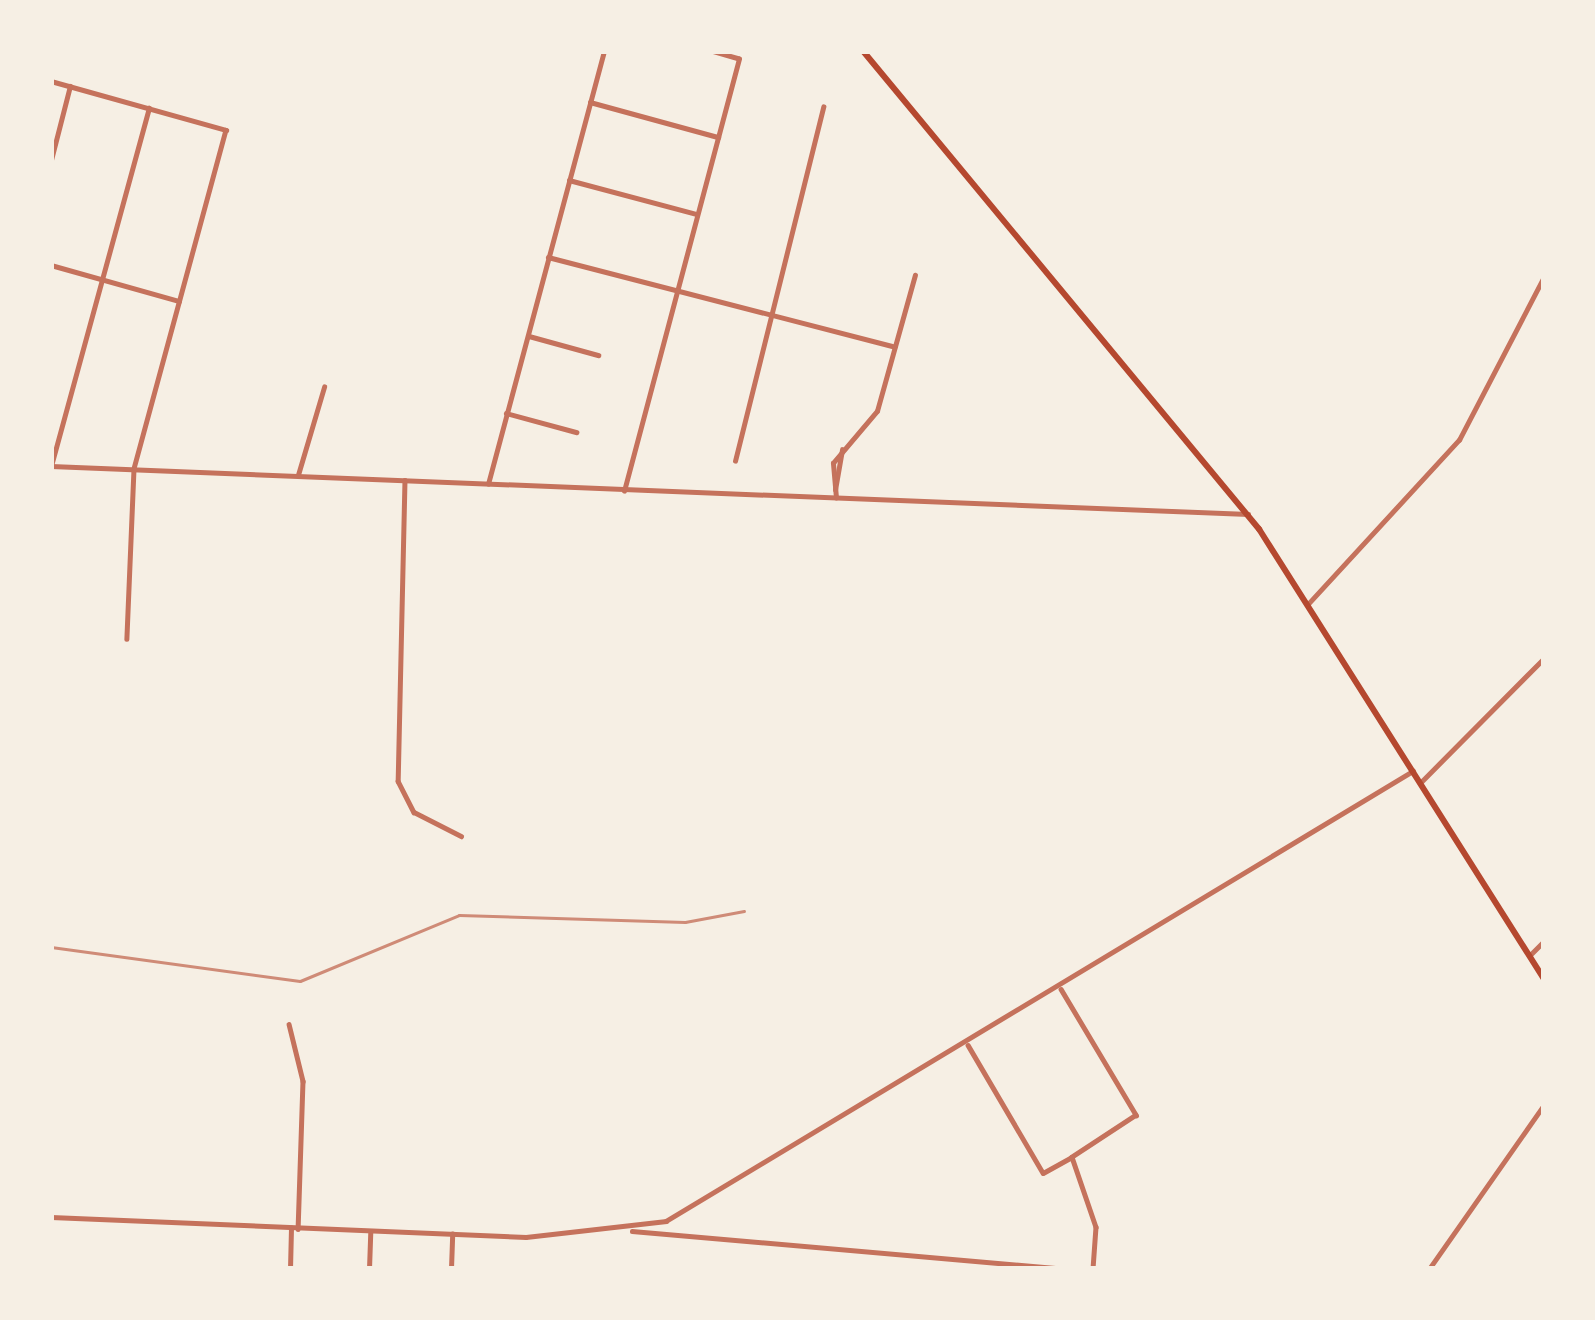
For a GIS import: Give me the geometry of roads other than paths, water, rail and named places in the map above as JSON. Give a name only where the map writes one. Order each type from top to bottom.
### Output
[{"type":"main road","points":[[863,51],[1248,514],[1544,979]]},
{"type":"street","points":[[488,484],[604,51]]},
{"type":"street","points":[[624,491],[740,59],[710,51]]},
{"type":"street","points":[[51,81],[226,130],[134,469],[127,639]]},
{"type":"street","points":[[51,160],[70,86]]},
{"type":"street","points":[[590,102],[718,137]]},
{"type":"street","points":[[734,461],[765,316],[823,107]]},
{"type":"street","points":[[149,108],[51,466],[1248,514]]},
{"type":"street","points":[[569,180],[697,214]]},
{"type":"street","points":[[548,257],[895,347]]},
{"type":"street","points":[[51,265],[179,301]]},
{"type":"street","points":[[836,499],[842,450],[878,411],[915,275]]},
{"type":"street","points":[[1308,604],[1459,440],[1544,277]]},
{"type":"street","points":[[527,335],[598,355]]},
{"type":"street","points":[[298,476],[324,387]]},
{"type":"street","points":[[506,413],[576,432]]},
{"type":"street","points":[[404,480],[398,781],[414,812],[461,836]]},
{"type":"street","points":[[1420,782],[1544,658]]},
{"type":"street","points":[[632,1231],[725,1195],[1413,771]]},
{"type":"street","points":[[1530,955],[1544,941]]},
{"type":"street","points":[[968,1045],[1043,1173],[1072,1157],[1136,1115],[1060,989]]},
{"type":"street","points":[[290,1024],[303,1081],[290,1269]]},
{"type":"street","points":[[1430,1269],[1544,1105]]},
{"type":"street","points":[[1072,1157],[1096,1227],[1093,1269]]},
{"type":"street","points":[[51,1217],[452,1234],[632,1231],[1066,1269]]},
{"type":"street","points":[[369,1269],[370,1232]]},
{"type":"street","points":[[451,1269],[452,1234]]},
{"type":"railway","points":[[51,947],[300,981],[459,915],[685,922],[744,911]]}]
